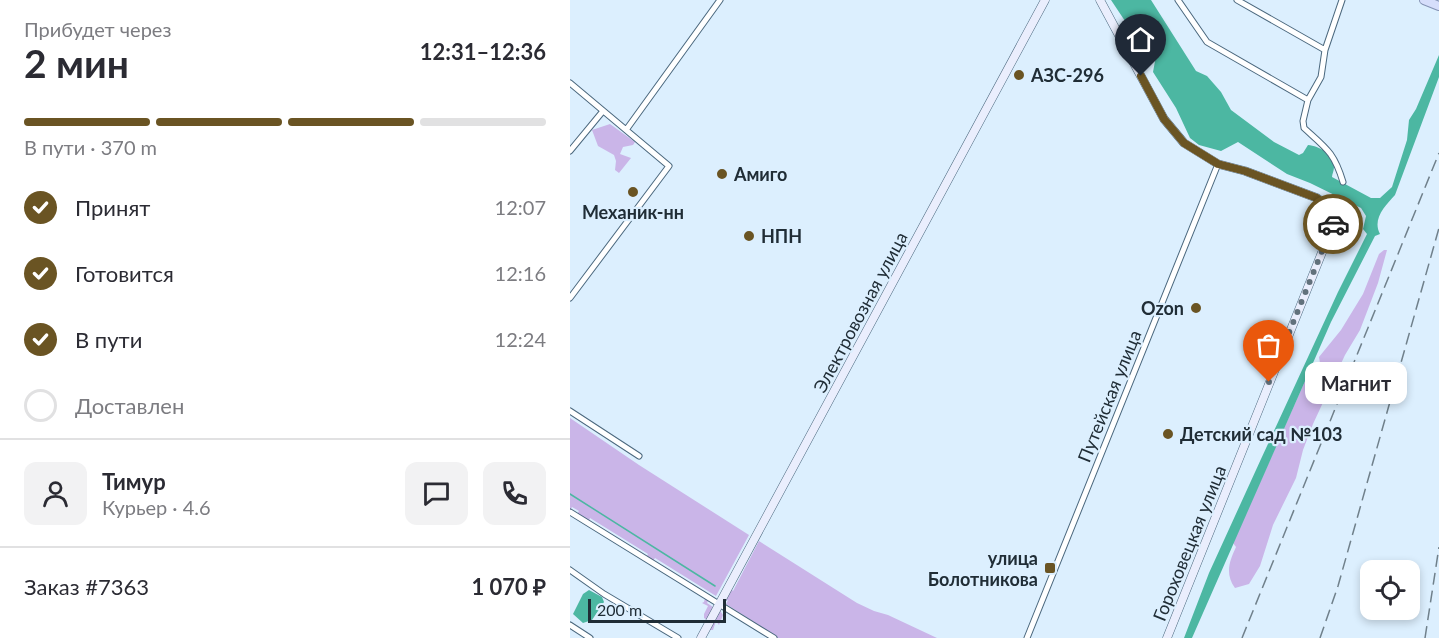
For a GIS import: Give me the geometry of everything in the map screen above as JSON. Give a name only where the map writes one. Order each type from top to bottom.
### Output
[{"type":"main road","points":[[1424,0],[1439,6]]},
{"type":"street","points":[[626,130],[720,0]]},
{"type":"street","name":"Электровозная улица","points":[[700,638],[1045,0]]},
{"type":"street","points":[[1100,0],[1170,129],[1184,143],[1218,164]]},
{"type":"street","points":[[1178,0],[1207,42],[1308,100]]},
{"type":"street","points":[[1238,0],[1325,50]]},
{"type":"street","points":[[1342,0],[1325,50],[1321,77],[1308,100],[1303,121],[1304,128],[1330,151],[1337,162],[1343,182]]},
{"type":"street","points":[[570,83],[669,166],[570,298]]},
{"type":"street","points":[[570,151],[603,111]]},
{"type":"street","name":"Гороховецкая улица","points":[[1167,638],[1333,225],[1330,211],[1317,198],[1245,171],[1218,164]]},
{"type":"street","name":"Путейская улица","points":[[1027,638],[1218,164]]},
{"type":"street","points":[[570,411],[639,456]]},
{"type":"street","points":[[570,512],[774,638]]},
{"type":"street","points":[[570,570],[594,588],[678,638]]},
{"type":"street","points":[[570,625],[590,638]]},
{"type":"shaded area","points":[[1111,0],[1151,0],[1196,71],[1207,76],[1221,92],[1231,110],[1274,142],[1299,155],[1308,145],[1325,152],[1333,162],[1332,177],[1371,198],[1380,198],[1392,187],[1407,140],[1409,120],[1439,55],[1439,77],[1395,195],[1379,218],[1380,234],[1375,236],[1331,322],[1192,638],[1184,638],[1209,573],[1367,234],[1363,229],[1366,216],[1361,208],[1287,174],[1238,142],[1221,151],[1199,145],[1190,138],[1176,108],[1153,72],[1158,45],[1152,37],[1131,30]]},
{"type":"shaded area","points":[[610,124],[635,142],[633,145],[623,147],[620,154],[631,158],[619,173],[615,170],[614,155],[598,146],[592,130]]},
{"type":"shaded area","points":[[1387,250],[1378,283],[1360,330],[1345,355],[1313,424],[1296,478],[1273,525],[1260,566],[1249,584],[1235,588],[1229,573],[1236,547],[1233,543],[1309,372],[1317,387],[1320,387],[1323,381],[1319,357],[1341,330],[1363,294],[1379,254]]},
{"type":"shaded area","points":[[570,418],[749,535],[716,596],[655,558],[653,561],[646,558],[648,554],[590,518],[589,521],[577,514],[579,511],[572,507],[570,511]]},
{"type":"shaded area","points":[[759,541],[857,603],[937,638],[774,638],[774,635],[726,604],[728,600],[723,602],[731,589],[733,591]]},
{"type":"shaded area","points":[[589,590],[602,597],[604,602],[592,620],[583,623],[573,614],[583,594]]},
{"type":"shaded area","points":[[705,598],[707,603],[713,607],[712,613],[719,609],[723,615],[719,625],[716,621],[713,630],[707,630],[707,620],[704,618],[708,606],[702,603]]},
{"type":"waterway","points":[[570,494],[715,586]]},
{"type":"railway","points":[[1242,638],[1439,153]]},
{"type":"railway","points":[[1320,638],[1338,586],[1439,228]]},
{"type":"railway","points":[[1425,638],[1439,547]]},
{"type":"way so far","points":[[1269,382],[1333,224]]},
{"type":"place","name":"АЗС-296","points":[[1019,75]]},
{"type":"place","name":"Амиго","points":[[722,174]]},
{"type":"place","name":"Механик-нн","points":[[633,192]]},
{"type":"place","name":"НПН","points":[[749,236]]},
{"type":"place","name":"Ozon","points":[[1196,308]]},
{"type":"place","name":"Магнит","points":[[1269,382]]},
{"type":"place","name":"Детский сад №103","points":[[1168,434]]},
{"type":"place","name":"улица Болотникова","points":[[1050,568]]},
{"type":"route","points":[[1141,76],[1170,129],[1184,143],[1218,164],[1245,171],[1317,198],[1330,211],[1333,224]]}]
